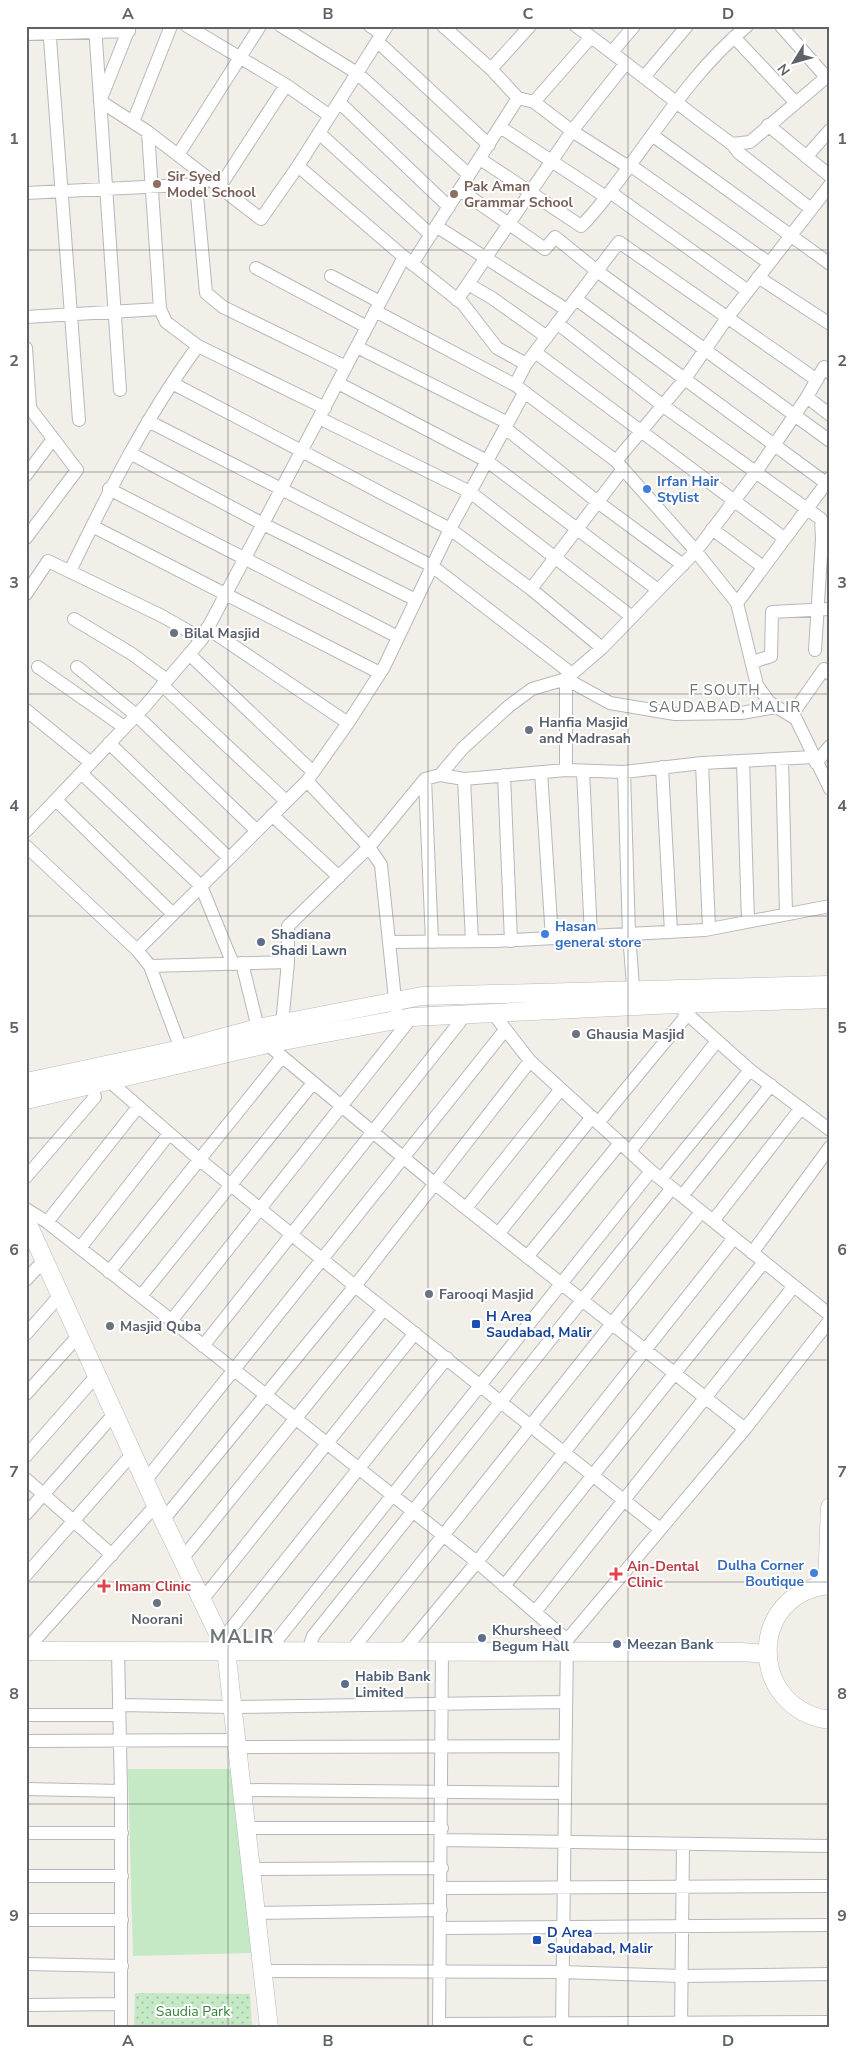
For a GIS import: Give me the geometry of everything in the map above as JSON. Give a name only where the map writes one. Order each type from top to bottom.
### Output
[{"type":"street","points":[[133,122],[171,26]]},
{"type":"street","points":[[186,26],[286,85],[330,116]]},
{"type":"street","points":[[178,155],[260,26]]},
{"type":"street","points":[[281,26],[357,73],[469,175]]},
{"type":"street","points":[[370,26],[382,34],[489,145]]},
{"type":"street","points":[[491,69],[530,26]]},
{"type":"street","points":[[612,52],[634,26]]},
{"type":"street","points":[[644,78],[687,26]]},
{"type":"street","points":[[480,158],[581,226],[630,165],[691,81],[734,36],[747,26]]},
{"type":"street","points":[[732,144],[750,142],[828,75],[781,26]]},
{"type":"street","points":[[26,34],[49,30],[130,28],[100,101]]},
{"type":"street","points":[[95,29],[120,390]]},
{"type":"street","points":[[451,29],[518,98],[534,102],[572,132],[622,163],[630,165],[769,263]]},
{"type":"street","points":[[49,30],[79,420]]},
{"type":"street","points":[[534,102],[584,30],[675,104],[732,144],[739,153],[811,209]]},
{"type":"street","points":[[100,101],[148,132],[261,219],[298,166],[382,34]]},
{"type":"street","points":[[734,36],[795,102]]},
{"type":"street","points":[[458,300],[572,132],[626,63]]},
{"type":"street","points":[[216,186],[286,85]]},
{"type":"street","points":[[26,831],[165,683],[205,633],[378,306],[408,261],[434,231],[518,98]]},
{"type":"street","points":[[339,102],[449,207]]},
{"type":"street","points":[[768,125],[830,176]]},
{"type":"street","points":[[500,126],[552,161],[608,194],[748,291]]},
{"type":"street","points":[[806,157],[830,130]]},
{"type":"street","points":[[148,132],[160,309],[166,322],[198,346],[470,492],[632,617]]},
{"type":"street","points":[[319,133],[434,231],[485,258],[567,310]]},
{"type":"street","points":[[652,135],[790,237],[830,264]]},
{"type":"street","points":[[298,166],[408,261],[458,300],[497,348],[526,364]]},
{"type":"street","points":[[26,193],[152,188],[196,184],[216,186]]},
{"type":"street","points":[[196,184],[206,293],[223,306],[346,367]]},
{"type":"street","points":[[460,190],[545,249],[555,237],[597,271],[830,442]]},
{"type":"street","points":[[531,589],[598,503],[640,431],[684,380],[704,349],[758,277],[811,209],[827,193]]},
{"type":"street","points":[[137,950],[310,777],[348,724],[380,673],[450,529],[506,426],[520,389],[526,364],[620,242],[817,380]]},
{"type":"street","points":[[256,268],[367,327]]},
{"type":"street","points":[[331,276],[378,306],[520,389],[620,465],[696,551],[737,603],[753,662],[757,685],[770,702],[796,720],[830,789]]},
{"type":"street","points":[[758,277],[830,324]]},
{"type":"street","points":[[468,284],[492,298],[547,337]]},
{"type":"street","points":[[576,299],[773,445],[828,480],[737,603]]},
{"type":"street","points":[[26,317],[160,309]]},
{"type":"street","points":[[557,323],[662,405],[821,519],[823,524],[824,610],[815,650]]},
{"type":"street","points":[[70,571],[109,489],[148,421],[198,346]]},
{"type":"street","points":[[356,347],[506,426],[598,503],[683,564]]},
{"type":"street","points":[[26,348],[28,408],[77,470],[26,538]]},
{"type":"street","points":[[535,352],[784,538]]},
{"type":"street","points":[[440,775],[463,748],[509,706],[532,689],[569,676],[602,648],[696,551],[756,472],[807,397],[824,368],[830,373]]},
{"type":"street","points":[[172,383],[450,529],[531,589],[602,648]]},
{"type":"street","points":[[338,383],[487,461],[658,590]]},
{"type":"street","points":[[807,397],[830,415]]},
{"type":"street","points":[[148,421],[432,566],[569,676],[610,703],[675,714],[741,713],[777,707]]},
{"type":"street","points":[[26,475],[53,439]]},
{"type":"street","points":[[130,453],[263,524],[416,600]]},
{"type":"street","points":[[109,489],[398,637]]},
{"type":"street","points":[[92,526],[380,673]]},
{"type":"street","points":[[712,529],[763,567]]},
{"type":"street","points":[[26,594],[48,561],[162,616],[205,633],[348,724]]},
{"type":"street","points":[[753,662],[771,656],[772,612],[824,610]]},
{"type":"street","points":[[74,619],[132,654],[165,683],[286,801]]},
{"type":"street","points":[[189,654],[310,777],[370,847],[381,865],[395,1000],[405,1018]]},
{"type":"street","points":[[38,667],[124,727]]},
{"type":"street","points":[[77,667],[136,715],[257,831]]},
{"type":"street","points":[[792,716],[824,669],[830,674]]},
{"type":"street","points":[[566,770],[569,676]]},
{"type":"street","points":[[26,710],[91,763]]},
{"type":"street","points":[[110,743],[229,858]]},
{"type":"street","points":[[282,1024],[288,962],[288,926],[370,847],[424,778],[440,775],[464,779],[566,770],[624,772],[702,763],[782,759],[815,760],[830,746]]},
{"type":"street","points":[[782,759],[786,914]]},
{"type":"street","points":[[742,761],[748,921]]},
{"type":"street","points":[[702,763],[709,929]]},
{"type":"street","points":[[662,767],[671,932]]},
{"type":"street","points":[[583,771],[591,936]]},
{"type":"street","points":[[541,772],[552,938]]},
{"type":"street","points":[[624,772],[629,934],[634,998]]},
{"type":"street","points":[[81,773],[201,886],[238,964],[258,1028],[267,1044],[498,1234],[745,1429]]},
{"type":"street","points":[[504,775],[511,941]]},
{"type":"street","points":[[424,778],[432,942]]},
{"type":"street","points":[[464,779],[472,942]]},
{"type":"street","points":[[56,800],[173,914]]},
{"type":"street","points":[[272,815],[339,877]]},
{"type":"street","points":[[26,846],[137,950],[150,966],[181,1049]]},
{"type":"street","points":[[389,942],[511,941],[709,929],[830,906]]},
{"type":"street","points":[[150,966],[288,962]]},
{"type":"street","points":[[26,1100],[267,1044],[405,1018],[492,1012],[634,998],[830,985]]},
{"type":"street","points":[[26,1082],[181,1049],[258,1028],[422,996],[634,998],[681,1009],[830,999]]},
{"type":"street","points":[[681,1009],[750,1070],[830,1130]]},
{"type":"street","points":[[498,1234],[595,1120],[681,1009]]},
{"type":"street","points":[[492,1012],[530,1061],[656,1175],[830,1316]]},
{"type":"street","points":[[202,1346],[467,1013]]},
{"type":"street","points":[[171,1321],[342,1106],[405,1018]]},
{"type":"street","points":[[146,1481],[232,1370],[505,1030]]},
{"type":"street","points":[[528,1257],[717,1041]]},
{"type":"street","points":[[109,1272],[282,1057]]},
{"type":"street","points":[[27,1651],[112,1555],[160,1513],[265,1396],[355,1286],[530,1061]]},
{"type":"street","points":[[269,1650],[560,1283],[750,1070]]},
{"type":"street","points":[[112,1079],[116,1087],[138,1107],[230,1185],[660,1529]]},
{"type":"street","points":[[141,1296],[313,1082]]},
{"type":"street","points":[[26,1177],[95,1097],[92,1085]]},
{"type":"street","points":[[308,1651],[312,1636],[582,1301],[771,1085]]},
{"type":"street","points":[[466,1208],[561,1089]]},
{"type":"street","points":[[47,1222],[138,1107]]},
{"type":"street","points":[[713,1221],[801,1108]]},
{"type":"street","points":[[80,1248],[169,1134]]},
{"type":"street","points":[[752,1252],[830,1147]]},
{"type":"street","points":[[26,1209],[47,1222],[477,1562],[535,1612],[567,1646]]},
{"type":"street","points":[[351,1651],[701,1212]]},
{"type":"street","points":[[26,1220],[160,1513],[224,1646],[233,1707],[269,2028]]},
{"type":"street","points":[[403,1651],[477,1562],[734,1238]]},
{"type":"street","points":[[26,1280],[45,1259]]},
{"type":"street","points":[[504,1586],[764,1262]]},
{"type":"street","points":[[535,1612],[794,1286]]},
{"type":"street","points":[[26,1334],[61,1294]]},
{"type":"street","points":[[182,1559],[384,1309]]},
{"type":"street","points":[[562,2025],[567,1646],[660,1529],[745,1429],[830,1320]]},
{"type":"street","points":[[202,1600],[415,1333]]},
{"type":"street","points":[[26,1394],[79,1335]]},
{"type":"street","points":[[224,1646],[359,1469],[447,1358]]},
{"type":"street","points":[[26,1456],[97,1375]]},
{"type":"street","points":[[26,1514],[114,1413]]},
{"type":"street","points":[[26,1575],[133,1453]]},
{"type":"street","points":[[26,1479],[112,1555]]},
{"type":"street","points":[[830,1508],[828,1585],[802,1592],[787,1604],[776,1618],[769,1636],[766,1654],[770,1675],[781,1694],[796,1709],[816,1718],[830,1720]]},
{"type":"street","points":[[27,1651],[118,1651],[224,1646],[308,1651],[442,1651],[567,1646],[766,1654]]},
{"type":"street","points":[[118,1651],[122,1790],[121,2028]]},
{"type":"street","points":[[442,1651],[442,1868],[439,2026],[830,2022]]},
{"type":"street","points":[[26,1715],[233,1707],[566,1702]]},
{"type":"street","points":[[26,1741],[120,1740],[442,1746],[565,1746]]},
{"type":"street","points":[[26,1789],[122,1790]]},
{"type":"street","points":[[242,1790],[564,1793]]},
{"type":"street","points":[[246,1828],[442,1834],[563,1843],[830,1846]]},
{"type":"street","points":[[26,1833],[122,1833]]},
{"type":"street","points":[[681,2025],[684,1844]]},
{"type":"street","points":[[251,1869],[442,1868]]},
{"type":"street","points":[[26,1876],[122,1876]]},
{"type":"street","points":[[441,1888],[830,1886]]},
{"type":"street","points":[[256,1913],[441,1910]]},
{"type":"street","points":[[26,1920],[122,1920]]},
{"type":"street","points":[[441,1928],[830,1926]]},
{"type":"street","points":[[26,1964],[122,1966]]},
{"type":"street","points":[[264,1971],[562,1972],[681,1976],[830,1974]]},
{"type":"street","points":[[26,2005],[121,2004]]},
{"type":"green space","points":[[128,1769],[231,1769],[252,1953],[133,1956]]},
{"type":"green space","name":"Saudia Park","points":[[135,1993],[250,1994],[252,2028],[134,2028]]},
{"type":"place","name":"Sir Syed Model School","points":[[157,184]]},
{"type":"place","name":"Pak Aman Grammar School","points":[[454,194]]},
{"type":"place","name":"Irfan Hair Stylist","points":[[647,489]]},
{"type":"place","name":"Bilal Masjid","points":[[174,633]]},
{"type":"place","name":"Hanfia Masjid and Madrasah","points":[[529,730]]},
{"type":"place","name":"Hasan general store","points":[[545,934]]},
{"type":"place","name":"Shadiana Shadi Lawn","points":[[261,942]]},
{"type":"place","name":"Ghausia Masjid","points":[[576,1034]]},
{"type":"place","name":"Farooqi Masjid","points":[[429,1294]]},
{"type":"place","name":"H Area Saudabad, Malir","points":[[476,1324]]},
{"type":"place","name":"Masjid Quba","points":[[110,1326]]},
{"type":"place","name":"Dulha Corner Boutique","points":[[814,1573]]},
{"type":"place","name":"Ain-Dental Clinic","points":[[616,1574]]},
{"type":"place","name":"Imam Clinic","points":[[104,1586]]},
{"type":"place","name":"Noorani","points":[[157,1603]]},
{"type":"place","name":"Khursheed Begum Hall","points":[[482,1638]]},
{"type":"place","name":"Meezan Bank","points":[[617,1644]]},
{"type":"place","name":"Habib Bank Limited","points":[[345,1684]]},
{"type":"place","name":"D Area Saudabad, Malir","points":[[537,1940]]},
{"type":"district","name":"F SOUTH SAUDABAD, MALIR","points":[[725,698]]},
{"type":"district","name":"MALIR","points":[[242,1637]]}]
